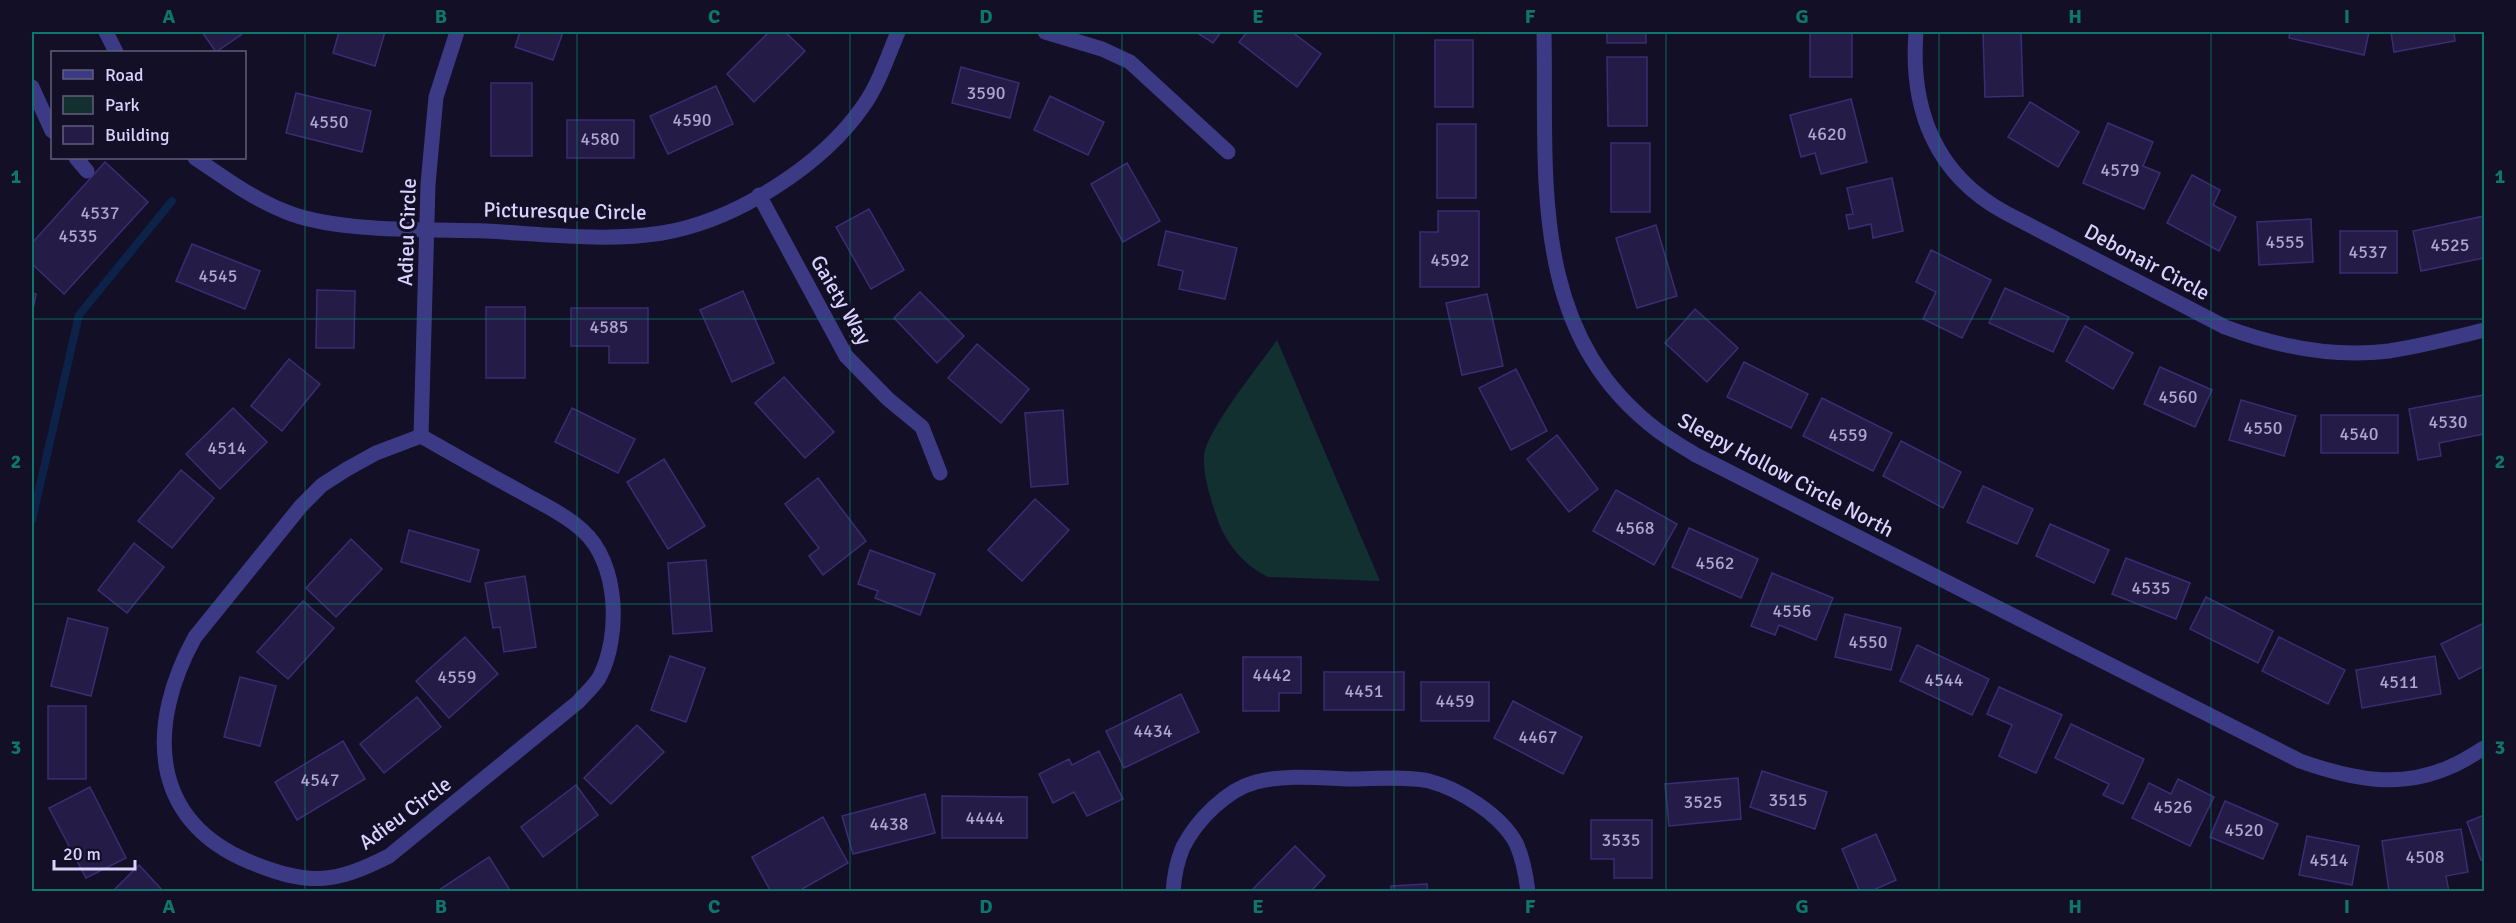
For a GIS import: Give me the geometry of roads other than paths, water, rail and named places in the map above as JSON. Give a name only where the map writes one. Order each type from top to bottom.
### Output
[{"type":"street","points":[[106,32],[116,51]]},
{"type":"street","name":"Adieu Circle","points":[[421,436],[428,184],[436,97],[457,32]]},
{"type":"street","name":"Picturesque Circle","points":[[196,159],[253,197],[286,213],[319,221],[355,226],[604,236],[661,233],[697,225],[728,213],[796,176],[846,128],[864,104],[898,32]]},
{"type":"street","points":[[1045,32],[1102,49],[1130,62],[1228,152]]},
{"type":"street","name":"Sleepy Hollow Circle North","points":[[1544,32],[1547,208],[1559,283],[1570,317],[1604,377],[1657,430],[1696,455],[2300,761],[2339,775],[2367,780],[2395,780],[2423,776],[2452,766],[2484,748]]},
{"type":"street","name":"Debonair Circle","points":[[1916,32],[1914,59],[1916,87],[1922,113],[1933,141],[1949,166],[1968,188],[1984,201],[2006,213],[2225,327],[2260,340],[2322,350],[2376,351],[2423,345],[2484,330]]},
{"type":"street","points":[[32,87],[51,129]]},
{"type":"street","points":[[77,159],[87,171]]},
{"type":"street","name":"Gaiety Way","points":[[759,195],[846,356],[888,399],[922,427],[940,473]]},
{"type":"street","name":"Adieu Circle","points":[[421,436],[557,512],[585,532],[604,562],[611,590],[614,621],[608,655],[598,679],[578,702],[389,856],[362,869],[334,878],[304,879],[275,873],[217,846],[180,808],[170,782],[164,726],[182,660],[195,637],[301,506],[322,485],[376,453],[421,436]]},
{"type":"street","points":[[1173,891],[1174,874],[1183,848],[1209,811],[1228,796],[1254,782],[1288,777],[1427,781],[1459,792],[1480,806],[1515,842],[1524,866],[1528,891]]},
{"type":"waterway","points":[[32,520],[79,315],[172,201]]}]
